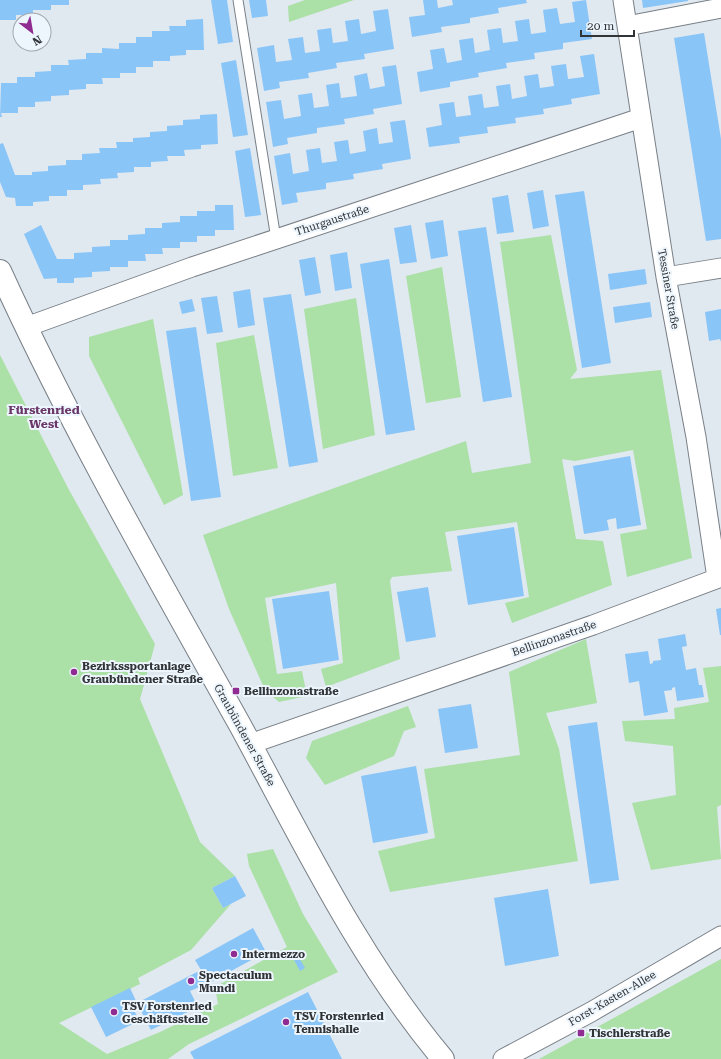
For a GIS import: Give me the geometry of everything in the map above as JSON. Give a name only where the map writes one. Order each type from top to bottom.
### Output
[{"type":"street","name":"Tessiner Straße","points":[[623,0],[666,277],[696,437],[719,578]]},
{"type":"street","points":[[627,26],[721,8]]},
{"type":"street","name":"Thurgaustraße","points":[[26,327],[276,239],[641,118]]},
{"type":"street","points":[[666,277],[721,268]]},
{"type":"street","name":"Graubündener Straße","points":[[0,271],[26,327],[87,447],[356,934],[388,984],[443,1059]]},
{"type":"street","name":"Bellinzonastraße","points":[[250,744],[593,625],[719,578]]},
{"type":"street","name":"Forst-Kasten-Allee","points":[[503,1059],[590,1012],[721,936]]},
{"type":"lane","points":[[238,0],[276,239]]},
{"type":"green space","points":[[305,0],[354,0],[289,22],[288,6]]},
{"type":"green space","points":[[551,235],[577,370],[570,379],[661,370],[692,558],[627,577],[620,534],[647,529],[633,450],[575,461],[562,459],[576,539],[603,541],[612,585],[512,623],[505,603],[529,597],[517,522],[445,532],[452,571],[392,577],[390,581],[400,659],[326,687],[321,669],[343,663],[336,583],[265,598],[277,674],[302,671],[307,696],[279,702],[265,690],[229,609],[203,535],[466,441],[472,473],[531,463],[500,242]]},
{"type":"green space","points":[[442,267],[461,397],[426,403],[406,276]]},
{"type":"green space","points":[[356,298],[375,435],[323,449],[304,309]]},
{"type":"green space","points":[[153,319],[183,495],[164,505],[89,356],[89,337]]},
{"type":"green space","points":[[254,335],[278,468],[233,476],[216,343]]},
{"type":"green space","name":"Bezirkssportanlage Graubündener Straße","points":[[0,355],[68,488],[155,644],[140,699],[200,842],[235,876],[212,888],[223,908],[231,904],[191,950],[138,978],[140,984],[59,1023],[107,1054],[160,1032],[218,1004],[215,987],[287,947],[249,866],[247,854],[273,849],[303,914],[338,972],[189,1044],[168,1059],[0,1059]]},
{"type":"green space","points":[[586,639],[597,703],[546,713],[559,749],[578,861],[390,892],[378,851],[435,838],[424,769],[520,755],[509,672]]},
{"type":"green space","points":[[721,666],[721,805],[717,807],[721,859],[651,870],[632,803],[676,795],[673,746],[625,741],[622,721],[675,719],[674,708],[709,702],[703,668]]},
{"type":"green space","points":[[408,706],[416,727],[404,731],[394,756],[325,785],[306,758],[312,741]]},
{"type":"green space","points":[[721,959],[721,1059],[539,1059]]},
{"type":"building","points":[[0,0],[69,0],[69,5],[51,5],[51,10],[12,12],[12,20],[0,20]]},
{"type":"building","points":[[211,0],[227,0],[233,42],[218,44]]},
{"type":"building","points":[[249,0],[266,0],[268,16],[252,18]]},
{"type":"building","points":[[423,0],[437,0],[438,8],[453,5],[452,0],[526,0],[527,3],[498,8],[499,13],[470,18],[470,23],[441,27],[442,32],[412,37],[409,17],[425,15]]},
{"type":"building","points":[[586,0],[592,39],[563,43],[563,49],[534,53],[535,59],[506,63],[507,68],[478,73],[479,77],[450,82],[450,87],[420,92],[417,72],[433,69],[430,50],[444,48],[447,63],[462,60],[459,40],[473,38],[475,53],[490,50],[487,30],[501,28],[503,43],[518,41],[515,21],[529,19],[531,34],[546,32],[543,10],[557,8],[560,24],[575,22],[572,2]]},
{"type":"building","points":[[642,0],[688,0],[688,1],[643,8]]},
{"type":"building","points":[[388,9],[394,49],[364,54],[365,59],[336,63],[337,68],[308,73],[309,78],[279,82],[280,88],[264,91],[257,48],[274,45],[276,62],[292,60],[288,39],[303,37],[305,53],[320,51],[317,30],[331,28],[333,43],[348,41],[345,21],[359,19],[361,34],[376,31],[373,11]]},
{"type":"building","points":[[203,19],[204,50],[186,50],[186,55],[170,56],[170,61],[153,61],[153,67],[136,67],[136,73],[120,73],[120,78],[102,78],[103,84],[86,84],[86,89],[69,90],[69,95],[51,96],[51,101],[35,102],[35,107],[18,107],[18,113],[1,113],[2,117],[0,117],[1,83],[17,83],[17,77],[35,77],[35,72],[51,71],[51,65],[69,65],[68,60],[86,59],[86,53],[102,53],[102,48],[119,49],[119,43],[136,43],[136,37],[152,37],[152,31],[170,31],[169,26],[186,26],[186,20]]},
{"type":"building","points":[[704,33],[721,139],[721,239],[706,241],[674,38]]},
{"type":"building","points":[[594,54],[600,94],[571,99],[572,104],[543,109],[544,114],[515,118],[516,123],[487,127],[488,133],[459,137],[460,143],[429,147],[426,128],[442,125],[439,104],[454,102],[456,117],[471,115],[468,96],[482,94],[484,108],[499,106],[496,86],[510,84],[512,99],[527,96],[524,76],[538,74],[540,88],[554,86],[551,66],[566,64],[568,79],[584,77],[580,56]]},
{"type":"building","points":[[236,60],[248,135],[233,137],[221,63]]},
{"type":"building","points":[[396,65],[402,104],[373,109],[374,114],[344,119],[345,124],[317,128],[317,133],[287,138],[288,144],[273,147],[266,102],[281,100],[284,119],[301,116],[298,95],[312,93],[314,108],[329,106],[326,85],[339,83],[341,98],[357,96],[354,76],[367,73],[370,89],[385,86],[382,67]]},
{"type":"building","points":[[217,114],[218,144],[201,145],[201,149],[184,150],[185,156],[167,156],[168,161],[151,162],[151,167],[134,167],[134,172],[117,173],[118,178],[100,179],[101,184],[83,185],[83,190],[67,190],[67,196],[49,196],[49,201],[33,202],[33,206],[16,206],[15,198],[6,197],[0,182],[0,144],[3,143],[15,175],[32,175],[32,172],[48,171],[48,166],[66,165],[66,160],[82,160],[82,154],[100,153],[99,148],[117,148],[116,142],[133,142],[133,138],[150,137],[150,132],[167,131],[167,126],[183,125],[183,120],[200,119],[200,115]]},
{"type":"building","points":[[405,120],[411,159],[382,164],[383,169],[353,174],[354,179],[326,183],[326,189],[296,193],[298,202],[282,205],[274,156],[290,153],[293,174],[309,171],[306,150],[320,148],[322,163],[337,161],[334,142],[348,140],[350,154],[366,151],[363,131],[377,128],[379,144],[393,142],[390,122]]},
{"type":"building","points":[[250,148],[261,215],[245,217],[235,151]]},
{"type":"building","points":[[543,190],[549,226],[533,229],[527,193]]},
{"type":"building","points":[[584,191],[611,363],[582,368],[555,195]]},
{"type":"building","points":[[508,195],[514,232],[497,234],[492,198]]},
{"type":"building","points":[[215,205],[233,205],[234,230],[215,230],[215,236],[197,236],[197,242],[180,242],[180,248],[162,248],[163,254],[145,254],[146,261],[128,261],[128,267],[110,267],[110,271],[92,272],[92,277],[74,278],[74,283],[57,283],[57,278],[44,279],[24,234],[41,225],[57,259],[74,259],[74,253],[92,252],[92,247],[110,246],[110,240],[128,240],[128,235],[145,234],[145,228],[162,228],[162,223],[180,222],[180,216],[197,216],[197,211],[215,211]]},
{"type":"building","points":[[443,220],[448,256],[431,259],[425,223]]},
{"type":"building","points":[[411,225],[417,262],[400,264],[394,228]]},
{"type":"building","points":[[486,227],[512,397],[483,402],[458,231]]},
{"type":"building","points":[[347,252],[352,288],[335,291],[330,255]]},
{"type":"building","points":[[315,257],[321,293],[305,296],[299,260]]},
{"type":"building","points":[[389,259],[415,430],[386,435],[360,264]]},
{"type":"building","points":[[645,269],[647,284],[610,290],[608,274]]},
{"type":"building","points":[[250,289],[255,325],[238,328],[233,292]]},
{"type":"building","points":[[291,294],[318,462],[289,467],[263,298]]},
{"type":"building","points":[[217,296],[223,332],[207,334],[201,298]]},
{"type":"building","points":[[192,299],[195,311],[182,314],[179,302]]},
{"type":"building","points":[[650,302],[652,317],[615,323],[613,307]]},
{"type":"building","points":[[721,309],[721,342],[720,339],[709,341],[705,312]]},
{"type":"building","points":[[196,327],[221,497],[191,501],[166,331]]},
{"type":"building","points":[[630,456],[641,525],[617,529],[616,518],[607,520],[609,530],[584,534],[573,466]]},
{"type":"building","points":[[514,527],[524,596],[468,605],[457,536]]},
{"type":"building","points":[[428,587],[436,637],[406,642],[397,592]]},
{"type":"building","points":[[329,591],[339,660],[283,669],[272,599]]},
{"type":"building","points":[[721,608],[721,635],[720,635],[716,609]]},
{"type":"building","points":[[685,634],[687,646],[682,647],[686,670],[696,668],[699,685],[702,685],[704,697],[677,701],[675,687],[672,688],[672,690],[664,691],[668,712],[644,716],[639,681],[629,683],[625,654],[648,651],[650,664],[653,663],[653,661],[661,660],[658,639]]},
{"type":"building","points":[[471,704],[478,748],[445,753],[438,709]]},
{"type":"building","points":[[597,722],[619,880],[590,884],[568,726]]},
{"type":"building","points":[[416,766],[428,833],[373,843],[361,776]]},
{"type":"building","points":[[235,876],[246,896],[223,908],[212,888]]},
{"type":"building","points":[[548,889],[559,956],[505,966],[494,898]]},
{"type":"building","points":[[253,928],[266,952],[209,983],[190,991],[198,1007],[151,1030],[139,1007],[134,1010],[139,1021],[106,1037],[91,1007],[130,988],[137,1003],[201,970],[195,960]]},
{"type":"building","points":[[298,956],[305,968],[300,971],[293,958]]},
{"type":"building","name":"TSV Forstenried Tennishalle","points":[[308,992],[342,1059],[194,1059],[190,1052]]},
{"type":"place","name":"Bezirkssportanlage Graubündener Straße","points":[[74,672]]},
{"type":"place","name":"Bellinzonastraße","points":[[236,691]]},
{"type":"place","name":"Intermezzo","points":[[234,954]]},
{"type":"place","name":"Spectaculum Mundi","points":[[191,981]]},
{"type":"place","name":"TSV Forstenried Geschäftsstelle","points":[[114,1012]]},
{"type":"place","name":"TSV Forstenried Tennishalle","points":[[286,1022]]},
{"type":"place","name":"Tischlerstraße","points":[[581,1033]]},
{"type":"district","name":"Fürstenried West","points":[[44,417]]}]
